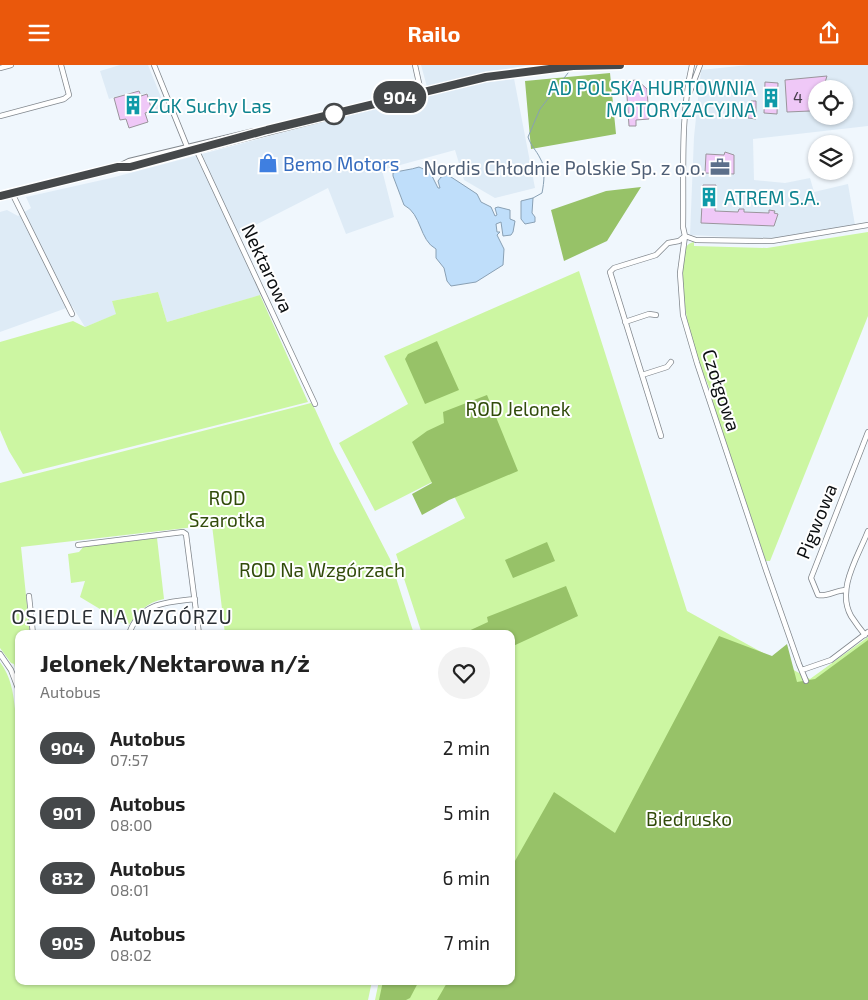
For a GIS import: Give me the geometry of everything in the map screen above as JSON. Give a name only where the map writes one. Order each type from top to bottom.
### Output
[{"type":"main road","points":[[573,66],[581,65]]},
{"type":"main road","points":[[0,196],[118,167],[130,167],[267,130],[486,77],[538,67],[619,65]]},
{"type":"street","points":[[0,68],[11,65]]},
{"type":"street","points":[[0,116],[64,99],[69,95],[61,65]]},
{"type":"street","name":"Nektarowa","points":[[154,65],[192,149],[315,404]]},
{"type":"street","points":[[415,65],[421,92]]},
{"type":"street","points":[[688,65],[691,71]]},
{"type":"street","name":"Czołgowa","points":[[692,65],[688,98],[683,218],[683,233],[686,236],[680,273],[683,315],[697,363],[766,570],[806,681]]},
{"type":"street","name":"Czołgowa","points":[[688,98],[700,65]]},
{"type":"street","points":[[12,193],[72,314]]},
{"type":"street","points":[[661,436],[610,276],[612,270],[656,255],[668,243],[679,241],[686,236],[696,239],[765,242],[868,225]]},
{"type":"street","points":[[625,322],[650,314],[656,315]]},
{"type":"street","points":[[642,375],[667,367],[671,362]]},
{"type":"street","name":"Pigwowa","points":[[846,590],[838,590],[822,596],[818,595],[811,578],[868,432]]},
{"type":"street","points":[[802,670],[832,660],[866,634],[849,610],[846,590],[868,531]]},
{"type":"street","points":[[78,545],[183,532],[187,537],[199,630]]},
{"type":"street","points":[[29,596],[33,630]]},
{"type":"street","points":[[131,630],[134,621],[148,608],[163,602],[195,599]]},
{"type":"street","points":[[0,654],[11,670],[15,680]]},
{"type":"shaded area","points":[[120,65],[148,65],[165,107],[157,112],[153,111],[147,93],[141,95],[139,90],[109,99],[100,71]]},
{"type":"shaded area","points":[[421,65],[530,65],[512,68],[535,188],[495,198],[464,180],[455,150],[382,170],[394,217],[346,234],[328,188],[234,236],[261,295],[167,322],[158,292],[112,301],[117,314],[85,327],[72,306],[0,332],[0,212],[7,210],[18,216],[31,208],[26,197],[111,178],[429,94]]},
{"type":"shaded area","points":[[748,65],[868,65],[868,126],[753,139],[754,180],[785,183],[808,178],[811,180],[814,192],[848,184],[855,225],[772,239],[690,235],[694,137],[701,70]]},
{"type":"green space","points":[[610,73],[616,134],[531,149],[525,81]]},
{"type":"green space","points":[[641,187],[607,241],[564,261],[551,210],[606,191]]},
{"type":"green space","points":[[868,232],[868,316],[770,561],[766,561],[691,338],[683,289],[685,250],[690,243],[694,242],[694,246],[767,248]]},
{"type":"green space","name":"Biedrusko","points":[[579,271],[687,611],[810,679],[868,637],[868,1000],[375,1000],[378,985],[515,985],[515,630],[421,630],[396,554],[465,518],[444,476],[375,511],[339,443],[408,404],[384,356]]},
{"type":"green space","points":[[158,292],[167,322],[260,295],[308,402],[23,474],[9,451],[0,430],[0,342],[73,321],[85,327],[116,314],[112,301]]},
{"type":"green space","points":[[437,341],[459,390],[425,404],[405,359],[408,354]]},
{"type":"green space","points":[[487,395],[518,471],[449,500],[422,515],[412,494],[432,483],[412,442],[427,431],[444,423],[443,412]]},
{"type":"green space","name":"ROD Na Wzgórzach","points":[[311,403],[390,559],[413,630],[225,630],[212,525],[21,547],[30,630],[15,630],[15,668],[0,648],[0,483]]},
{"type":"green space","points":[[157,538],[164,599],[143,608],[128,626],[80,597],[85,581],[71,583],[68,554],[79,552],[84,546]]},
{"type":"green space","points":[[547,542],[555,561],[513,578],[505,560]]},
{"type":"green space","points":[[566,586],[578,616],[515,645],[515,630],[471,630],[488,622],[487,617]]},
{"type":"green space","name":"Biedrusko","points":[[719,636],[772,656],[787,644],[797,682],[815,679],[868,640],[868,1000],[437,1000],[446,985],[515,985],[515,861],[554,792],[615,833]]},
{"type":"green space","points":[[0,662],[11,684],[15,709],[15,985],[371,985],[368,1000],[0,1000]]},
{"type":"green space","points":[[382,985],[417,985],[410,998],[406,1000],[379,1000]]},
{"type":"water","points":[[419,167],[430,172],[438,188],[440,188],[438,181],[441,177],[448,175],[477,194],[481,202],[491,207],[495,216],[497,215],[495,208],[510,210],[510,219],[515,221],[511,235],[503,236],[501,222],[496,224],[497,232],[500,232],[497,235],[504,249],[503,265],[476,282],[451,286],[447,281],[444,268],[436,258],[436,249],[426,240],[414,214],[404,205],[393,176],[393,173]]},
{"type":"water","points":[[533,198],[532,213],[535,217],[535,222],[525,224],[521,219],[521,201]]},
{"type":"building","points":[[827,76],[826,80],[808,80],[808,111],[787,112],[785,80]]},
{"type":"building","points":[[637,80],[647,89],[649,119],[636,120],[636,126],[629,126],[626,81]]},
{"type":"building","name":"AD POLSKA HURTOWNIA MOTORYZACYJNA","points":[[765,82],[778,83],[777,114],[764,113]]},
{"type":"building","name":"ZGK Suchy Las","points":[[139,91],[141,96],[147,94],[152,111],[145,113],[148,122],[129,128],[126,119],[120,120],[114,98]]},
{"type":"building","points":[[751,101],[756,101],[756,119],[748,118]]},
{"type":"building","name":"Nordis Chłodnie Polskie Sp. z o.o.","points":[[725,152],[734,155],[734,174],[705,173],[706,154],[724,155]]},
{"type":"building","name":"ATREM S.A.","points":[[703,185],[716,185],[715,211],[738,212],[739,209],[744,209],[744,212],[769,213],[769,210],[775,211],[774,213],[778,214],[774,226],[701,223]]},
{"type":"waterway","points":[[533,198],[542,193],[544,170],[542,162],[528,137],[540,109],[568,73]]},
{"type":"bus line","name":"904","points":[[0,196],[118,167],[130,167],[267,130],[467,81],[505,74],[573,66],[620,65]]},
{"type":"place","name":"AD POLSKA HURTOWNIA MOTORYZACYJNA","points":[[771,98]]},
{"type":"place","name":"ZGK Suchy Las","points":[[133,105]]},
{"type":"place","name":"Bemo Motors","points":[[268,163]]},
{"type":"place","name":"Nordis Chłodnie Polskie Sp. z o.o.","points":[[720,167]]},
{"type":"place","name":"ATREM S.A.","points":[[709,197]]},
{"type":"district","name":"OSIEDLE NA WZGÓRZU","points":[[122,616]]},
{"type":"park label","name":"ROD Jelonek","points":[[518,408]]},
{"type":"park label","name":"ROD Szarotka","points":[[227,508]]}]
